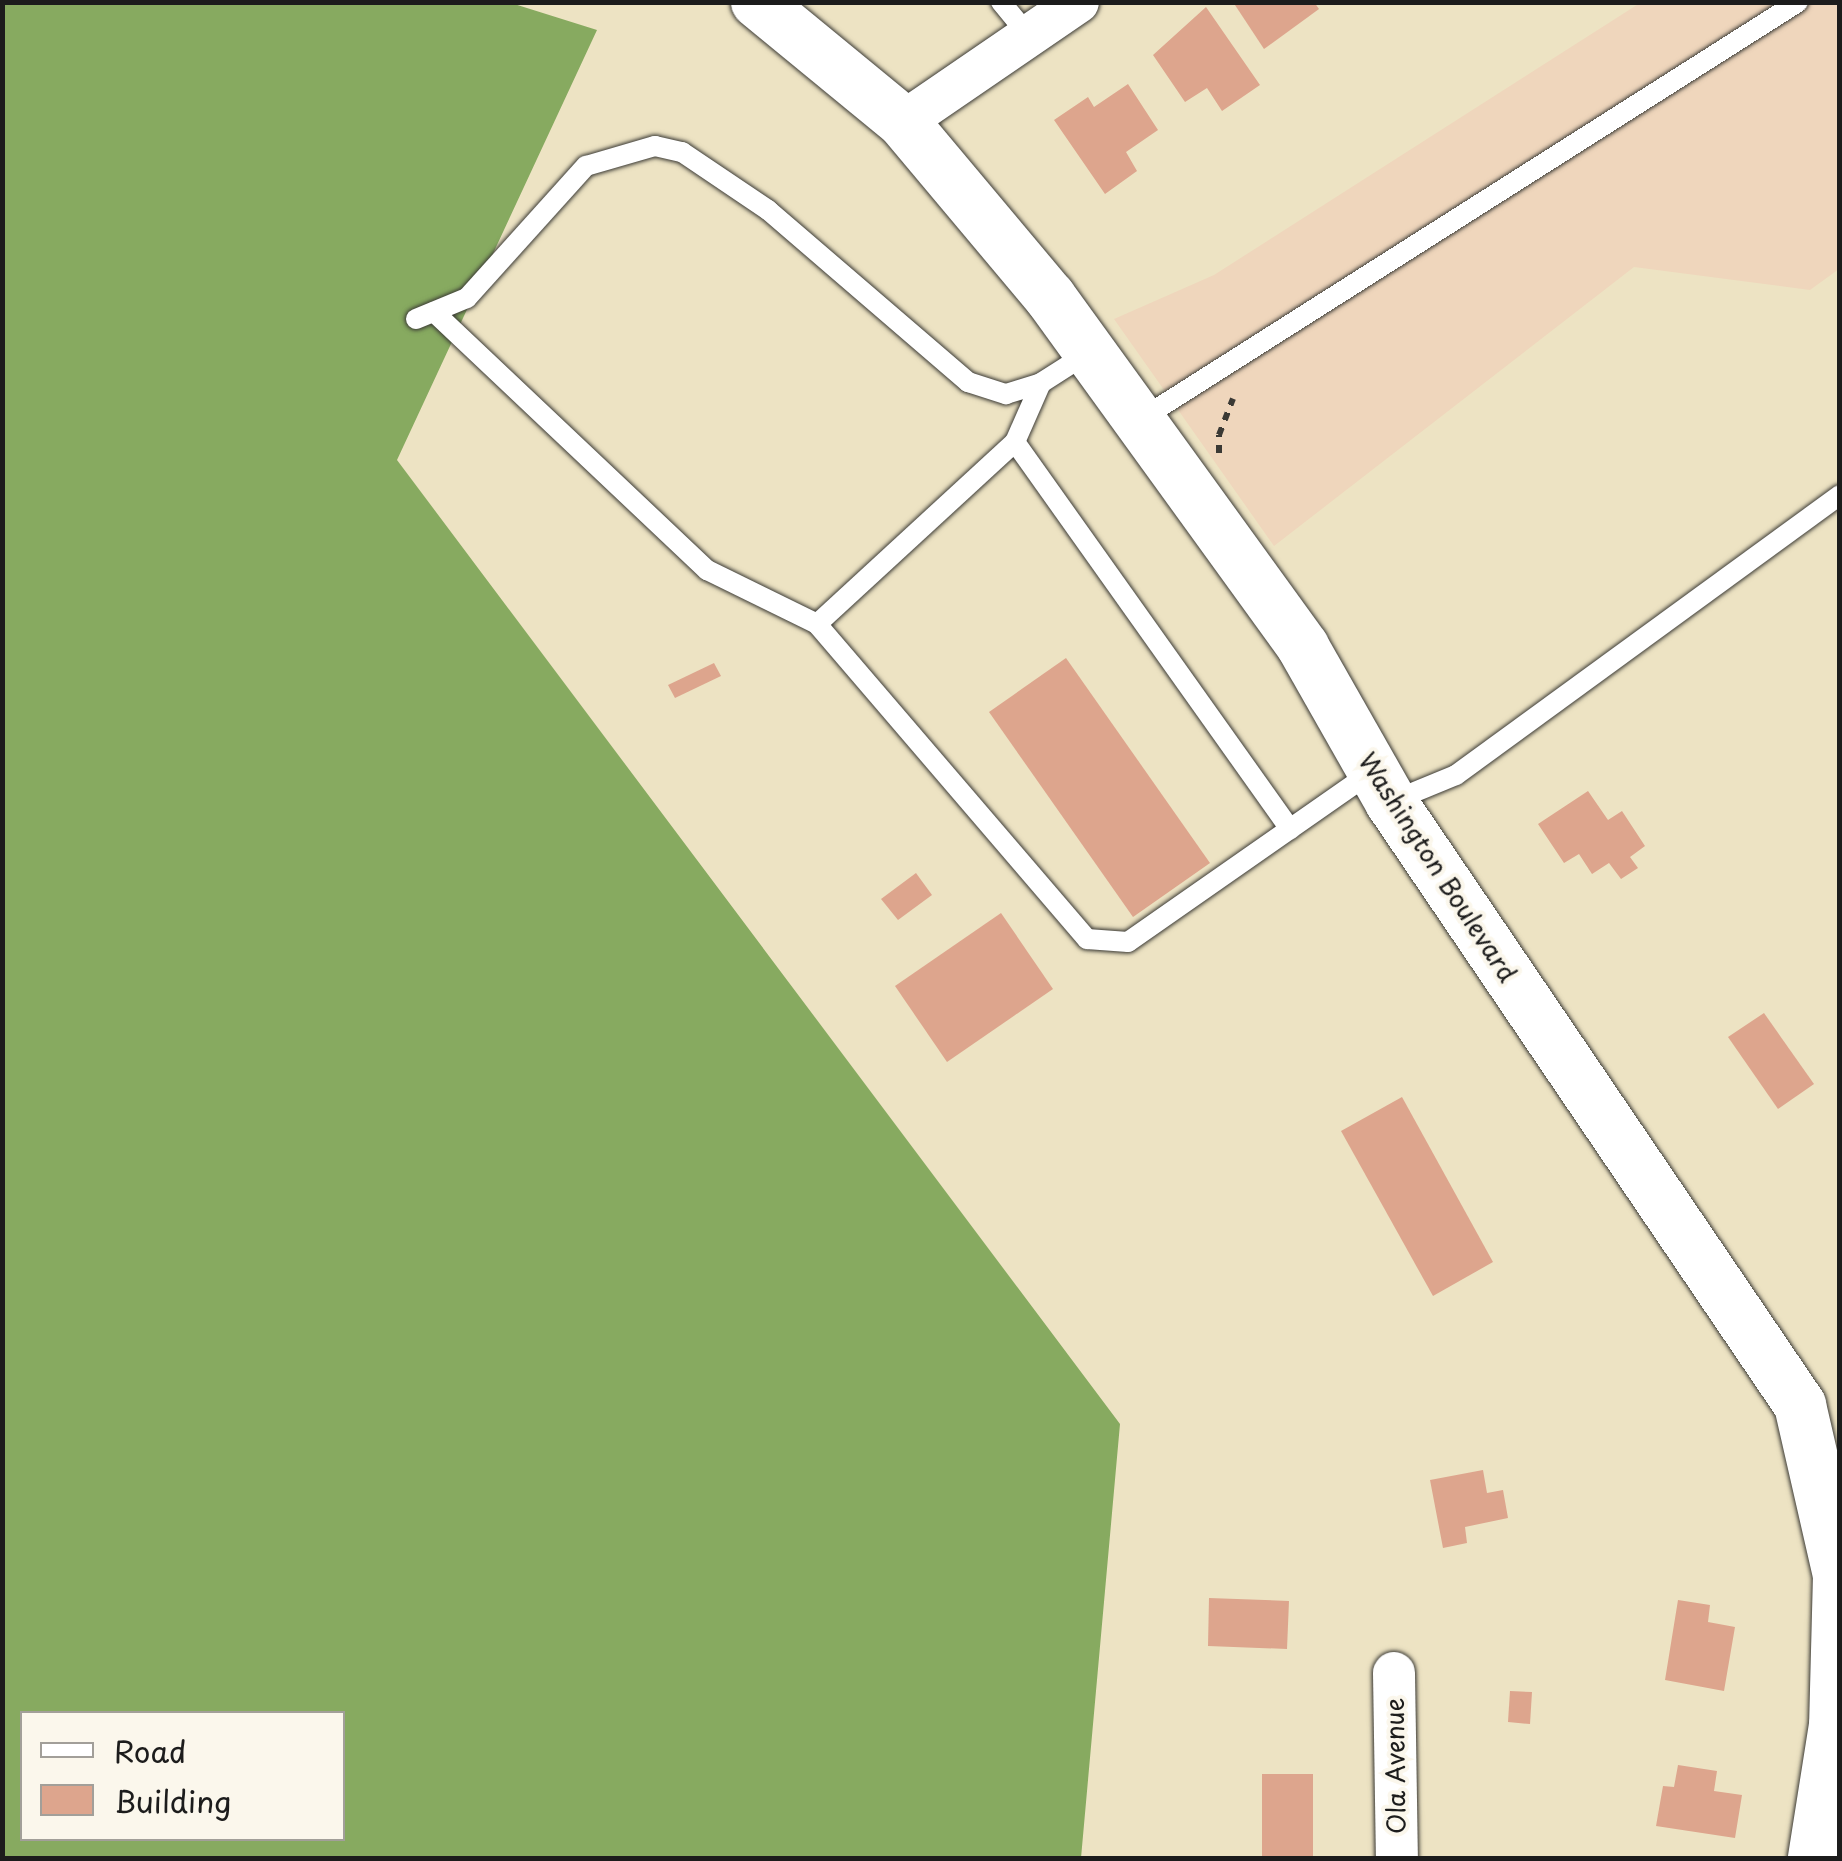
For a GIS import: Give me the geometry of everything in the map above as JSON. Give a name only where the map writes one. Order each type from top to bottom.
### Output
[{"type":"street","name":"Washington Boulevard","points":[[756,2],[903,122],[1090,352],[1303,647],[1382,786],[1800,1405],[1839,1576],[1835,1725],[1814,1858]]},
{"type":"street","points":[[903,122],[1078,2]]},
{"type":"street","name":"Ola Avenue","points":[[1394,1672],[1397,1858]]},
{"type":"lane","points":[[1002,2],[1029,36]]},
{"type":"lane","points":[[1139,420],[1798,2]]},
{"type":"lane","points":[[1090,352],[1041,384],[1006,394],[968,382],[768,210],[682,152],[655,146],[586,166],[466,298],[425,316],[707,570],[816,624],[1087,939],[1128,942],[1290,829],[1382,786],[1456,775],[1840,496]]},
{"type":"lane","points":[[816,624],[1015,442],[1041,384]]},
{"type":"lane","points":[[1015,442],[1290,829]]},
{"type":"shaded area","points":[[1640,3],[1839,3],[1839,269],[1810,290],[1634,267],[1274,546],[1114,319],[1214,275]]},
{"type":"green space","points":[[3,3],[511,3],[597,30],[397,460],[1120,1424],[1081,1858],[3,1858]]},
{"type":"building","points":[[1233,2],[1314,2],[1319,9],[1264,49]]},
{"type":"building","points":[[1206,7],[1260,85],[1222,111],[1207,88],[1185,102],[1153,55]]},
{"type":"building","points":[[1128,84],[1158,130],[1126,152],[1137,171],[1105,194],[1054,120],[1088,97],[1094,107]]},
{"type":"building","points":[[1066,658],[1210,863],[1133,917],[989,712]]},
{"type":"building","points":[[714,663],[721,676],[675,698],[668,685]]},
{"type":"building","points":[[1588,791],[1608,820],[1622,811],[1645,846],[1630,857],[1638,868],[1621,879],[1609,863],[1592,874],[1579,854],[1564,863],[1538,824]]},
{"type":"building","points":[[916,873],[932,895],[898,920],[881,899]]},
{"type":"building","points":[[1001,913],[1053,989],[947,1062],[895,986]]},
{"type":"building","points":[[1764,1013],[1814,1084],[1778,1109],[1728,1037]]},
{"type":"building","points":[[1402,1097],[1493,1262],[1433,1296],[1341,1131]]},
{"type":"building","points":[[1483,1470],[1487,1493],[1503,1490],[1508,1518],[1465,1527],[1467,1543],[1443,1548],[1430,1480]]},
{"type":"building","points":[[1209,1598],[1289,1601],[1287,1649],[1208,1646]]},
{"type":"building","points":[[1678,1600],[1710,1605],[1708,1622],[1735,1627],[1724,1691],[1665,1680]]},
{"type":"building","points":[[1510,1691],[1532,1692],[1530,1724],[1508,1722]]},
{"type":"building","points":[[1678,1765],[1717,1771],[1714,1791],[1742,1795],[1735,1838],[1656,1826],[1663,1786],[1674,1787]]},
{"type":"building","points":[[1262,1774],[1313,1774],[1313,1858],[1262,1858]]}]
